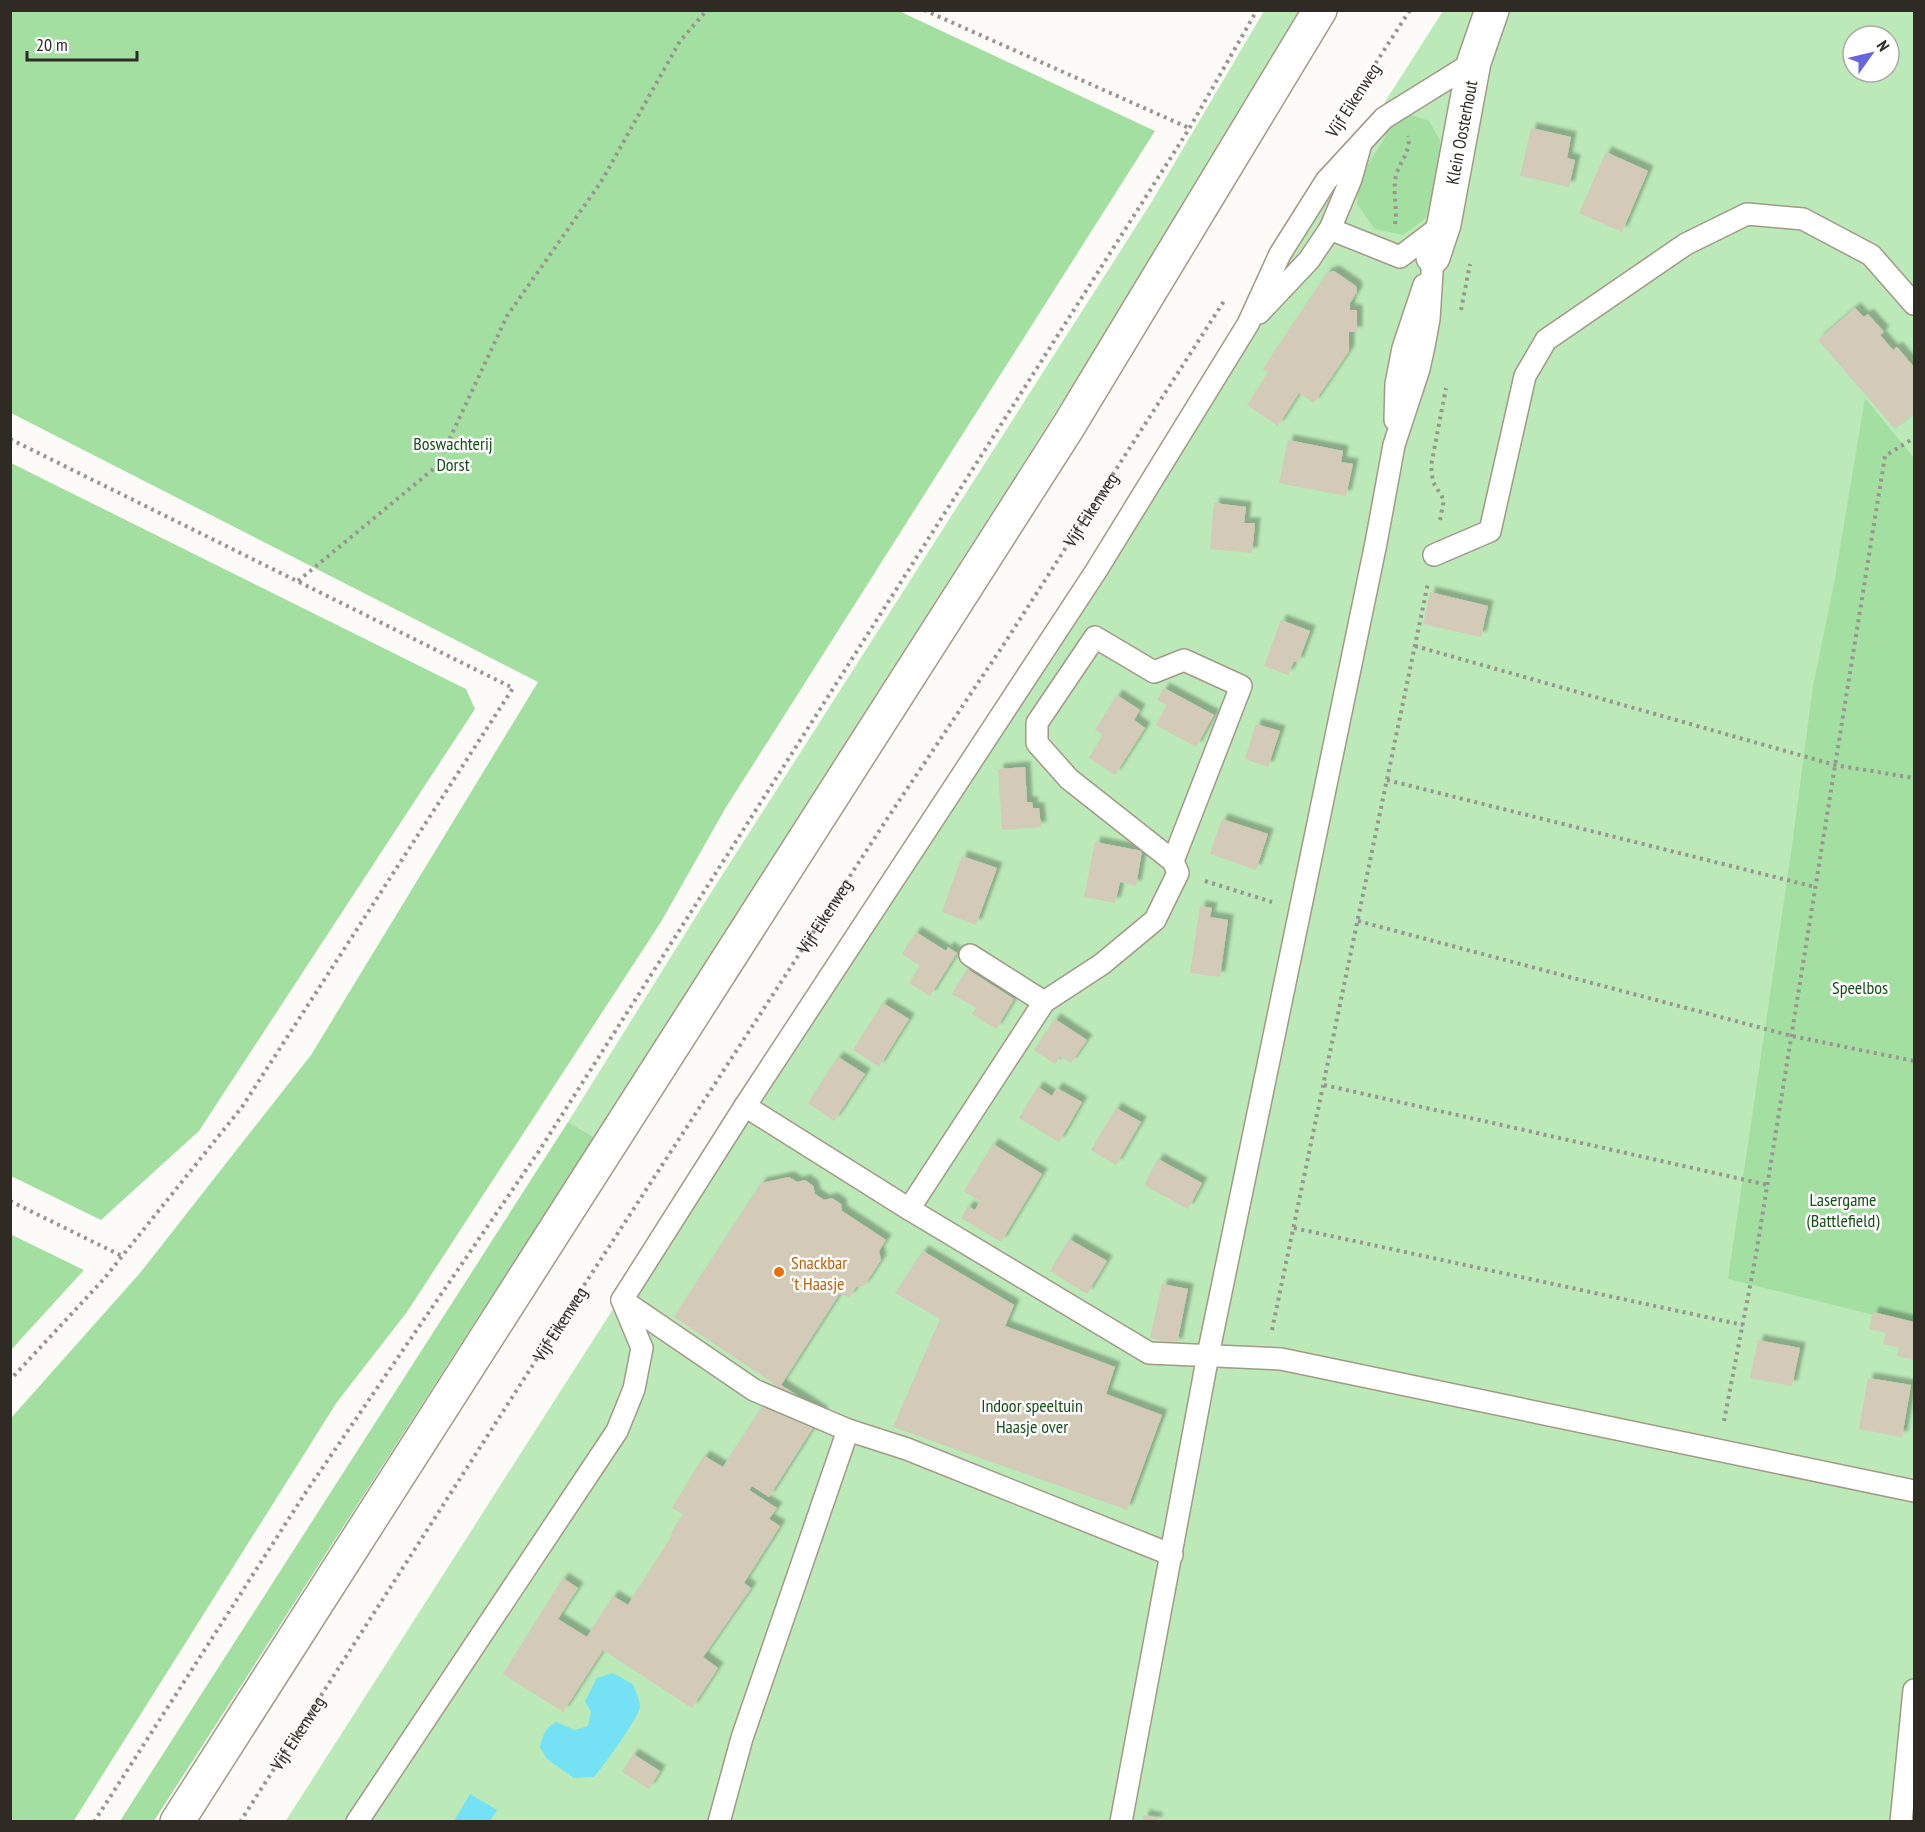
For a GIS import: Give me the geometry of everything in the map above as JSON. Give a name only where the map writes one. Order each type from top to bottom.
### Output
[{"type":"main road","points":[[177,1821],[1068,427],[1320,10]]},
{"type":"main road","name":"Klein Oosterhout","points":[[1433,257],[1444,224],[1474,62],[1492,10]]},
{"type":"lane","points":[[622,1300],[745,1106],[1096,571],[1248,324],[1280,254],[1326,181],[1384,118],[1474,62]]},
{"type":"lane","points":[[1248,324],[1302,268],[1330,229],[1351,179],[1361,143]]},
{"type":"lane","points":[[1434,555],[1490,531],[1525,376],[1546,340],[1686,244],[1747,214],[1803,219],[1871,255],[1914,304]]},
{"type":"lane","points":[[1330,229],[1400,257],[1444,224]]},
{"type":"lane","points":[[1121,1821],[1208,1355],[1376,543],[1394,445],[1396,384],[1403,348],[1433,257]]},
{"type":"lane","points":[[909,1209],[1044,1002],[1102,964],[1155,920],[1176,867],[1240,686],[1184,660],[1154,672],[1095,637],[1037,723],[1037,743],[1069,779],[1176,867]]},
{"type":"lane","points":[[970,956],[1044,1002]]},
{"type":"lane","points":[[745,1106],[909,1209],[1149,1353],[1281,1359],[1914,1491]]},
{"type":"lane","points":[[622,1300],[754,1390],[848,1430],[907,1449],[1172,1555]]},
{"type":"lane","points":[[357,1821],[617,1431],[634,1389],[642,1348],[622,1300]]},
{"type":"lane","points":[[719,1821],[742,1738],[848,1430]]},
{"type":"lane","points":[[1901,1821],[1914,1690]]},
{"type":"path","points":[[298,581],[437,466],[507,316],[601,182],[680,41],[707,10]]},
{"type":"path","points":[[924,10],[1189,129]]},
{"type":"path","points":[[94,1821],[306,1492],[539,1151],[1189,129],[1257,10]]},
{"type":"path","name":"Vijf Eikenweg","points":[[1336,125],[1410,10]]},
{"type":"path","points":[[1397,110],[1410,139],[1407,152],[1396,174],[1394,186],[1396,206],[1394,229],[1400,257]]},
{"type":"path","points":[[1461,313],[1472,255]]},
{"type":"path","name":"Vijf Eikenweg","points":[[240,1821],[592,1273],[1006,641],[1228,293]]},
{"type":"path","points":[[1272,1334],[1434,555],[1444,500],[1433,482],[1431,466],[1447,384]]},
{"type":"path","points":[[1724,1422],[1768,1185],[1885,456],[1914,438]]},
{"type":"path","points":[[10,439],[513,688],[242,1107],[104,1280],[10,1380]]},
{"type":"path","points":[[1415,646],[1835,765],[1914,778]]},
{"type":"path","points":[[1387,780],[1815,887]]},
{"type":"path","points":[[1176,867],[1300,910]]},
{"type":"path","points":[[1358,921],[1792,1036],[1914,1062]]},
{"type":"path","points":[[1324,1085],[1768,1185]]},
{"type":"path","points":[[10,1201],[122,1256]]},
{"type":"path","points":[[1294,1228],[1743,1325]]},
{"type":"green space","name":"Boswachterij Dorst","points":[[11,10],[899,11],[1155,131],[725,809],[661,922],[407,1312],[337,1402],[73,1822],[11,1821],[11,1418],[140,1273],[311,1055],[538,682],[11,413]]},
{"type":"green space","points":[[1264,11],[1299,11],[1152,258],[1049,423],[594,1137],[568,1122],[705,902],[1151,203]]},
{"type":"green space","points":[[1443,11],[1914,11],[1914,1821],[285,1822]]},
{"type":"green space","points":[[1397,110],[1429,121],[1440,140],[1439,171],[1426,218],[1403,235],[1375,229],[1357,204],[1358,179],[1383,141]]},
{"type":"green space","points":[[1865,398],[1914,458],[1914,1325],[1728,1279],[1791,853],[1813,686],[1834,584]]},
{"type":"green space","points":[[11,463],[466,689],[475,709],[199,1131],[101,1220],[11,1176]]},
{"type":"green space","points":[[568,1122],[594,1137],[154,1821],[120,1821]]},
{"type":"green space","points":[[10,1234],[84,1270],[11,1350],[10,1350]]},
{"type":"water","points":[[612,1673],[633,1684],[640,1704],[638,1713],[594,1777],[574,1778],[547,1759],[540,1747],[542,1739],[547,1729],[556,1722],[575,1730],[588,1726],[591,1712],[585,1701],[597,1678]]},
{"type":"water","points":[[470,1794],[497,1810],[490,1821],[454,1821]]},
{"type":"building","points":[[1531,128],[1571,137],[1567,158],[1575,160],[1569,187],[1520,176]]},
{"type":"building","points":[[1606,152],[1648,171],[1622,232],[1579,213]]},
{"type":"building","points":[[1334,271],[1356,286],[1357,292],[1350,303],[1350,310],[1357,310],[1357,332],[1349,332],[1349,351],[1314,403],[1299,393],[1278,426],[1247,405],[1268,373],[1263,369],[1327,273]]},
{"type":"building","points":[[1855,308],[1864,317],[1868,314],[1884,332],[1880,335],[1893,350],[1897,347],[1914,367],[1914,412],[1895,429],[1818,340]]},
{"type":"building","points":[[1288,440],[1343,451],[1341,462],[1353,464],[1346,496],[1279,483]]},
{"type":"building","points":[[1214,503],[1246,507],[1244,523],[1255,523],[1252,553],[1210,549]]},
{"type":"building","points":[[1430,592],[1488,606],[1481,637],[1423,624]]},
{"type":"building","points":[[1281,620],[1310,631],[1298,663],[1294,661],[1288,675],[1264,666]]},
{"type":"building","points":[[1164,688],[1214,715],[1196,747],[1156,725],[1167,705],[1157,700]]},
{"type":"building","points":[[1117,695],[1140,710],[1134,720],[1145,728],[1115,775],[1089,758],[1103,735],[1095,730]]},
{"type":"building","points":[[1256,724],[1280,731],[1268,767],[1245,759]]},
{"type":"building","points":[[1025,767],[1027,802],[1032,802],[1033,808],[1039,808],[1041,827],[1002,830],[998,769]]},
{"type":"building","points":[[1222,819],[1268,834],[1256,870],[1210,854]]},
{"type":"building","points":[[1095,842],[1142,851],[1136,886],[1120,882],[1115,903],[1084,897]]},
{"type":"building","points":[[962,856],[997,868],[976,925],[942,912]]},
{"type":"building","points":[[1200,906],[1212,908],[1210,917],[1228,920],[1220,977],[1190,973]]},
{"type":"building","points":[[916,932],[946,951],[948,947],[957,953],[930,996],[909,983],[920,966],[902,954]]},
{"type":"building","points":[[967,969],[1014,999],[996,1029],[972,1014],[976,1008],[952,994]]},
{"type":"building","points":[[883,1003],[909,1019],[879,1067],[853,1050]]},
{"type":"building","points":[[1055,1019],[1087,1040],[1071,1063],[1060,1056],[1055,1064],[1034,1050]]},
{"type":"building","points":[[838,1057],[865,1074],[834,1121],[808,1103]]},
{"type":"building","points":[[1038,1087],[1052,1096],[1057,1088],[1082,1102],[1059,1142],[1019,1118]]},
{"type":"building","points":[[1116,1108],[1141,1122],[1116,1165],[1091,1150]]},
{"type":"building","points":[[993,1144],[1042,1174],[1001,1242],[961,1218],[968,1206],[975,1210],[980,1201],[964,1191]]},
{"type":"building","points":[[1158,1159],[1202,1183],[1188,1209],[1144,1185]]},
{"type":"building","points":[[789,1177],[797,1182],[805,1180],[813,1186],[815,1194],[824,1200],[832,1198],[841,1204],[842,1211],[886,1240],[879,1251],[881,1260],[864,1286],[856,1287],[849,1298],[840,1293],[781,1385],[823,1412],[769,1497],[752,1486],[749,1490],[777,1508],[769,1519],[780,1526],[744,1583],[751,1588],[703,1657],[718,1668],[692,1708],[603,1650],[563,1712],[503,1674],[563,1578],[578,1588],[558,1619],[587,1637],[613,1596],[628,1605],[673,1534],[671,1533],[683,1514],[672,1508],[704,1456],[723,1467],[776,1385],[674,1317],[761,1183]]},
{"type":"building","points":[[1069,1239],[1107,1261],[1087,1294],[1050,1271]]},
{"type":"building","name":"Indoor speeltuin Haasje over","points":[[923,1251],[1014,1305],[1005,1326],[1115,1367],[1106,1394],[1162,1415],[1127,1510],[893,1427],[940,1319],[895,1293]]},
{"type":"building","points":[[1162,1284],[1188,1289],[1177,1344],[1150,1338]]},
{"type":"building","points":[[1873,1312],[1914,1322],[1914,1360],[1897,1356],[1899,1348],[1883,1344],[1886,1333],[1869,1329]]},
{"type":"building","points":[[1758,1340],[1800,1348],[1792,1386],[1750,1378]]},
{"type":"building","points":[[1868,1378],[1911,1385],[1902,1437],[1859,1429]]},
{"type":"building","points":[[633,1754],[660,1771],[649,1789],[622,1772]]},
{"type":"building","points":[[1144,1815],[1157,1818],[1157,1822],[1142,1822]]},
{"type":"place","name":"Snackbar 't Haasje","points":[[779,1272]]},
{"type":"park label","name":"Speelbos","points":[[1860,987]]},
{"type":"park label","name":"Lasergame (Battlefield)","points":[[1843,1209]]}]
